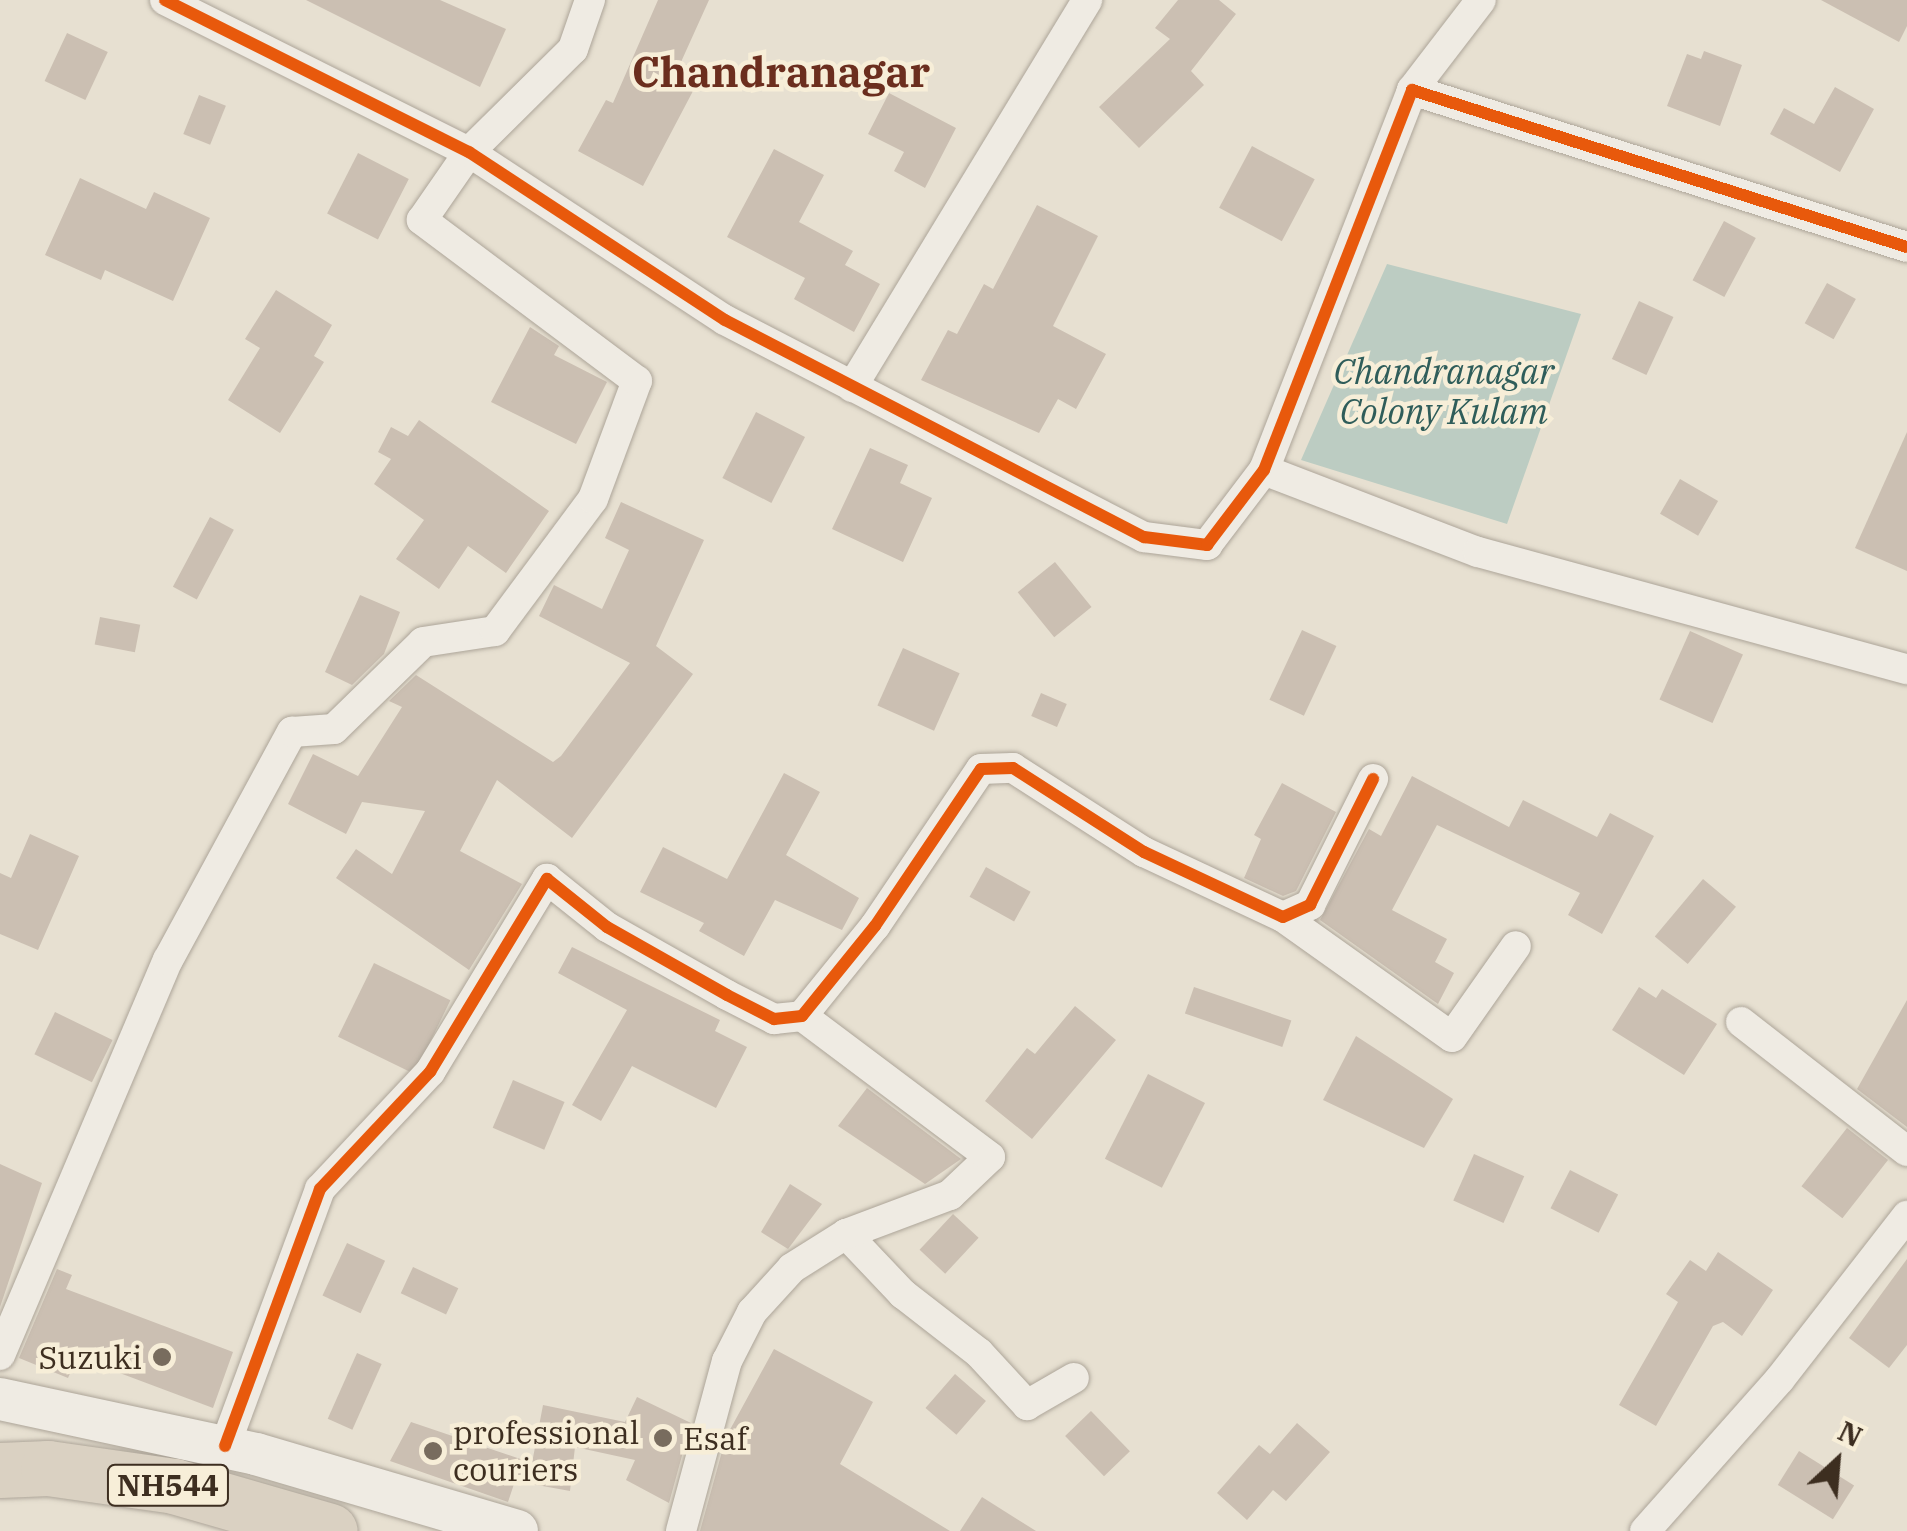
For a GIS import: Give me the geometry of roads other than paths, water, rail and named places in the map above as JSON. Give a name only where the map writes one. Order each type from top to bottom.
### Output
[{"type":"highway","name":"NH544","points":[[0,1470],[48,1468],[174,1486],[330,1531]]},
{"type":"street","points":[[164,0],[469,152],[725,320],[852,388],[1144,537],[1207,545],[1264,470],[1412,90],[1482,0]]},
{"type":"street","points":[[0,1355],[168,960],[292,732],[334,729],[423,642],[495,631],[593,500],[637,382],[422,220],[469,152],[572,49],[590,0]]},
{"type":"street","points":[[852,388],[1087,0]]},
{"type":"street","points":[[1412,90],[1907,247]]},
{"type":"street","points":[[1264,470],[1478,552],[1907,669]]},
{"type":"street","points":[[802,1016],[875,926],[981,769],[1013,768],[1144,852],[1283,917],[1452,1037],[1516,946]]},
{"type":"street","points":[[1283,917],[1310,905],[1372,779]]},
{"type":"street","points":[[225,1446],[320,1190],[430,1072],[548,880],[607,926],[727,995],[774,1019],[802,1016],[990,1157],[950,1195],[846,1234],[792,1268],[752,1312],[727,1361],[681,1531]]},
{"type":"street","points":[[1741,1022],[1907,1151]]},
{"type":"street","points":[[1645,1531],[1780,1378],[1907,1216]]},
{"type":"street","points":[[846,1234],[903,1294],[979,1353],[1026,1405],[1074,1378]]},
{"type":"street","points":[[0,1399],[225,1446],[516,1531]]},
{"type":"water","name":"Chandranagar Colony Kulam","points":[[1387,264],[1581,314],[1507,524],[1301,460]]},
{"type":"place","name":"Suzuki","points":[[162,1357]]},
{"type":"place","name":"Esaf","points":[[663,1438]]},
{"type":"place","name":"professional couriers","points":[[433,1451]]},
{"type":"district","name":"Chandranagar","points":[[781,72]]}]
